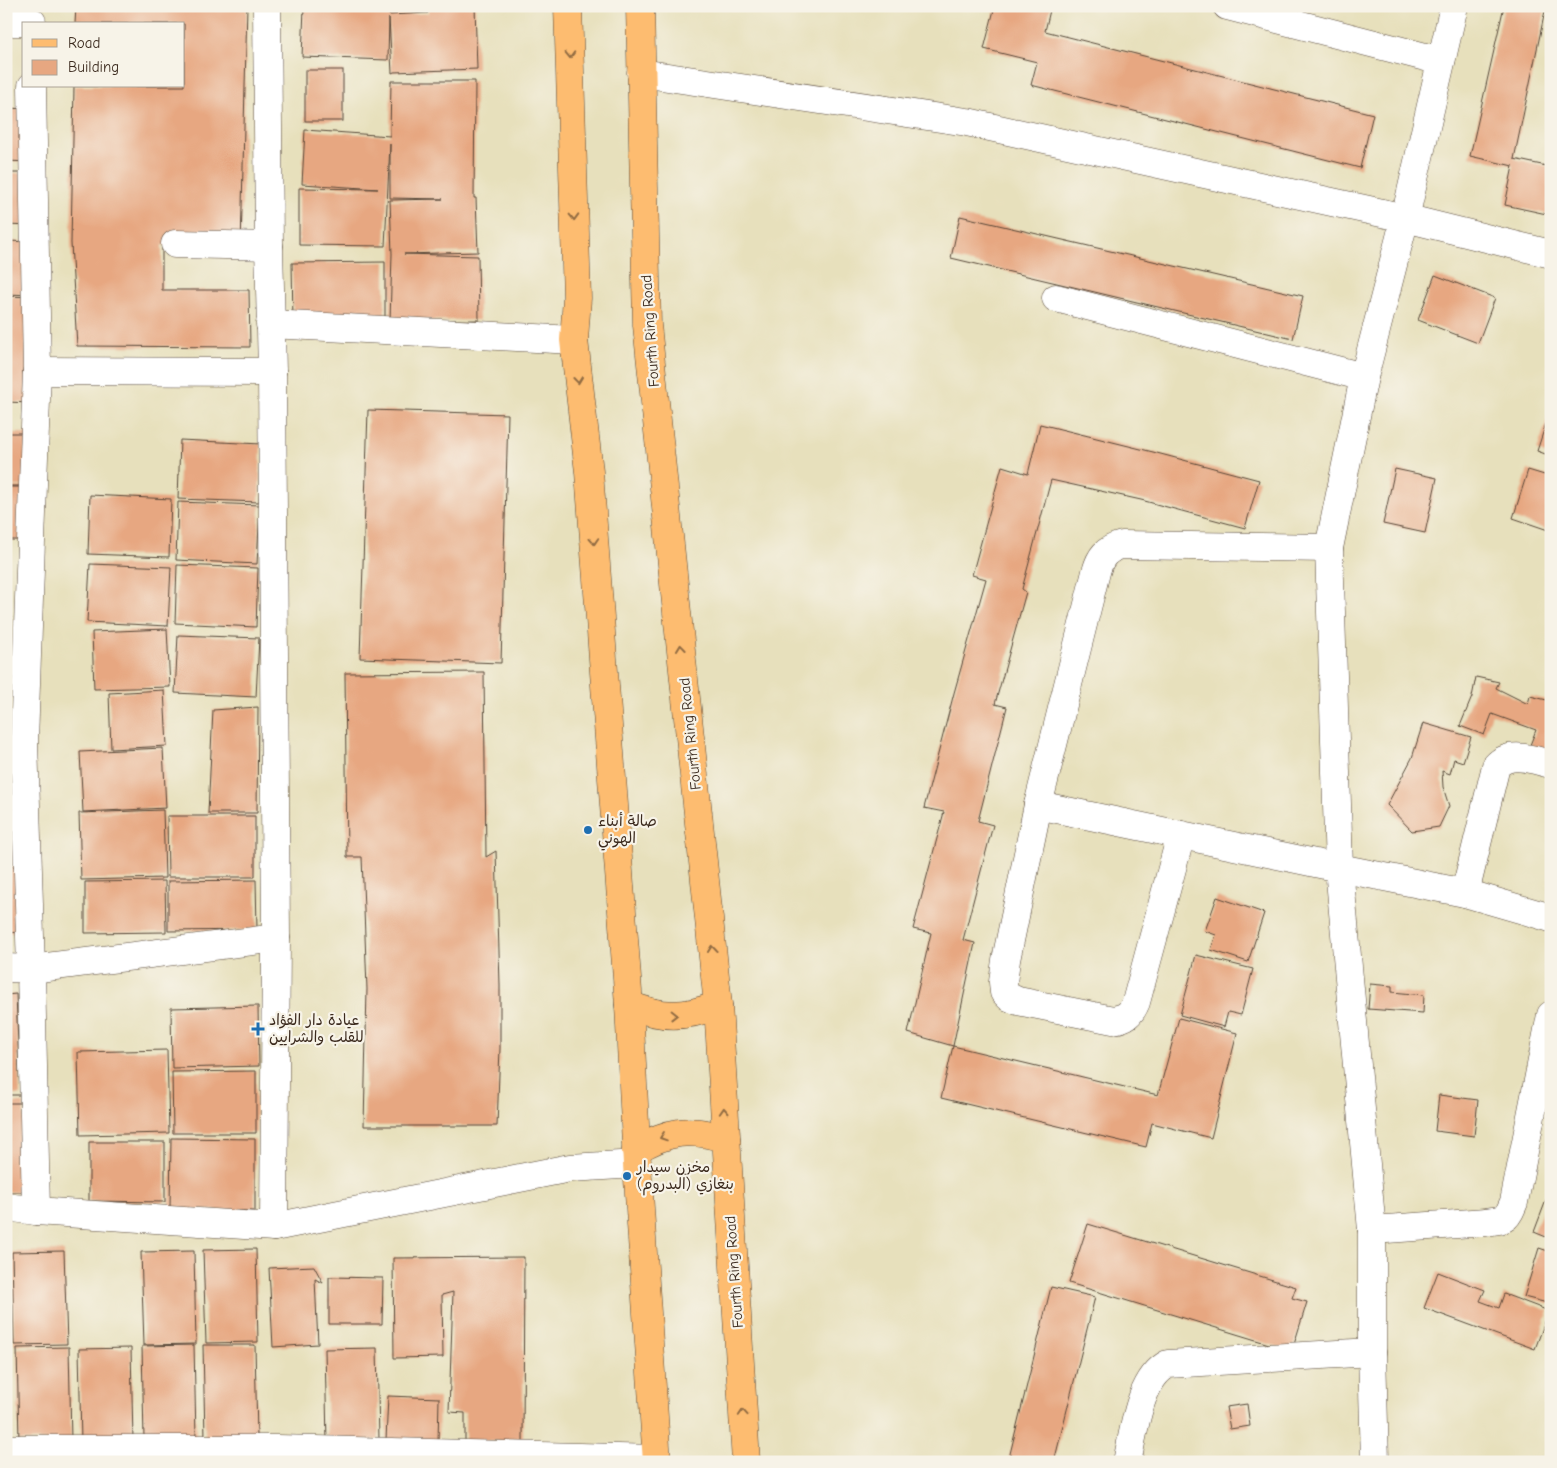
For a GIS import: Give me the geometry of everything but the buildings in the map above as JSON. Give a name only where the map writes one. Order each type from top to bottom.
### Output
[{"type":"main road","points":[[568,6],[577,298],[574,340],[588,472],[629,1005],[636,1157],[657,1460]]},
{"type":"main road","name":"Fourth Ring Road","points":[[640,6],[647,325],[718,1005],[746,1462]]},
{"type":"main road","points":[[629,1005],[643,1010],[674,1016],[689,1014],[718,1005]]},
{"type":"main road","points":[[636,1157],[649,1142],[664,1135],[679,1132],[696,1132],[726,1139]]},
{"type":"street","points":[[267,6],[276,938],[274,1227]]},
{"type":"street","points":[[1227,6],[1442,62]]},
{"type":"street","points":[[1375,1462],[1372,1352],[1372,1230],[1339,868],[1329,548],[1364,377],[1405,218],[1454,6]]},
{"type":"street","points":[[641,73],[967,122],[1405,218],[1551,254]]},
{"type":"street","points":[[32,88],[37,371],[15,741],[19,968],[36,1211]]},
{"type":"street","points":[[175,244],[269,246]]},
{"type":"street","points":[[1056,298],[1364,377]]},
{"type":"street","points":[[270,324],[574,340]]},
{"type":"street","points":[[37,371],[272,372]]},
{"type":"street","points":[[1181,835],[1136,1002],[1127,1017],[1113,1020],[1027,1003],[1009,997],[1004,992],[1006,960],[1038,805],[1096,572],[1104,553],[1122,545],[1329,548]]},
{"type":"street","points":[[1465,893],[1496,766],[1501,760],[1522,757],[1551,764]]},
{"type":"street","points":[[1038,805],[1465,893],[1551,918]]},
{"type":"street","points":[[19,968],[276,938]]},
{"type":"street","points":[[1372,1230],[1486,1222],[1503,1220],[1507,1217],[1514,1202],[1551,1015]]},
{"type":"street","points":[[6,1207],[36,1211],[274,1227],[570,1168],[636,1157]]},
{"type":"street","points":[[1127,1462],[1143,1394],[1155,1374],[1168,1364],[1372,1352]]},
{"type":"street","points":[[6,1449],[37,1456],[278,1455],[657,1460]]},
{"type":"place","name":"صالة أبناء الهوني","points":[[588,830]]},
{"type":"place","name":"عيادة دار الفؤاد للقلب والشرايين","points":[[258,1029]]},
{"type":"place","name":"مخزن سيدار بنغازي (البدروم)","points":[[627,1176]]}]
